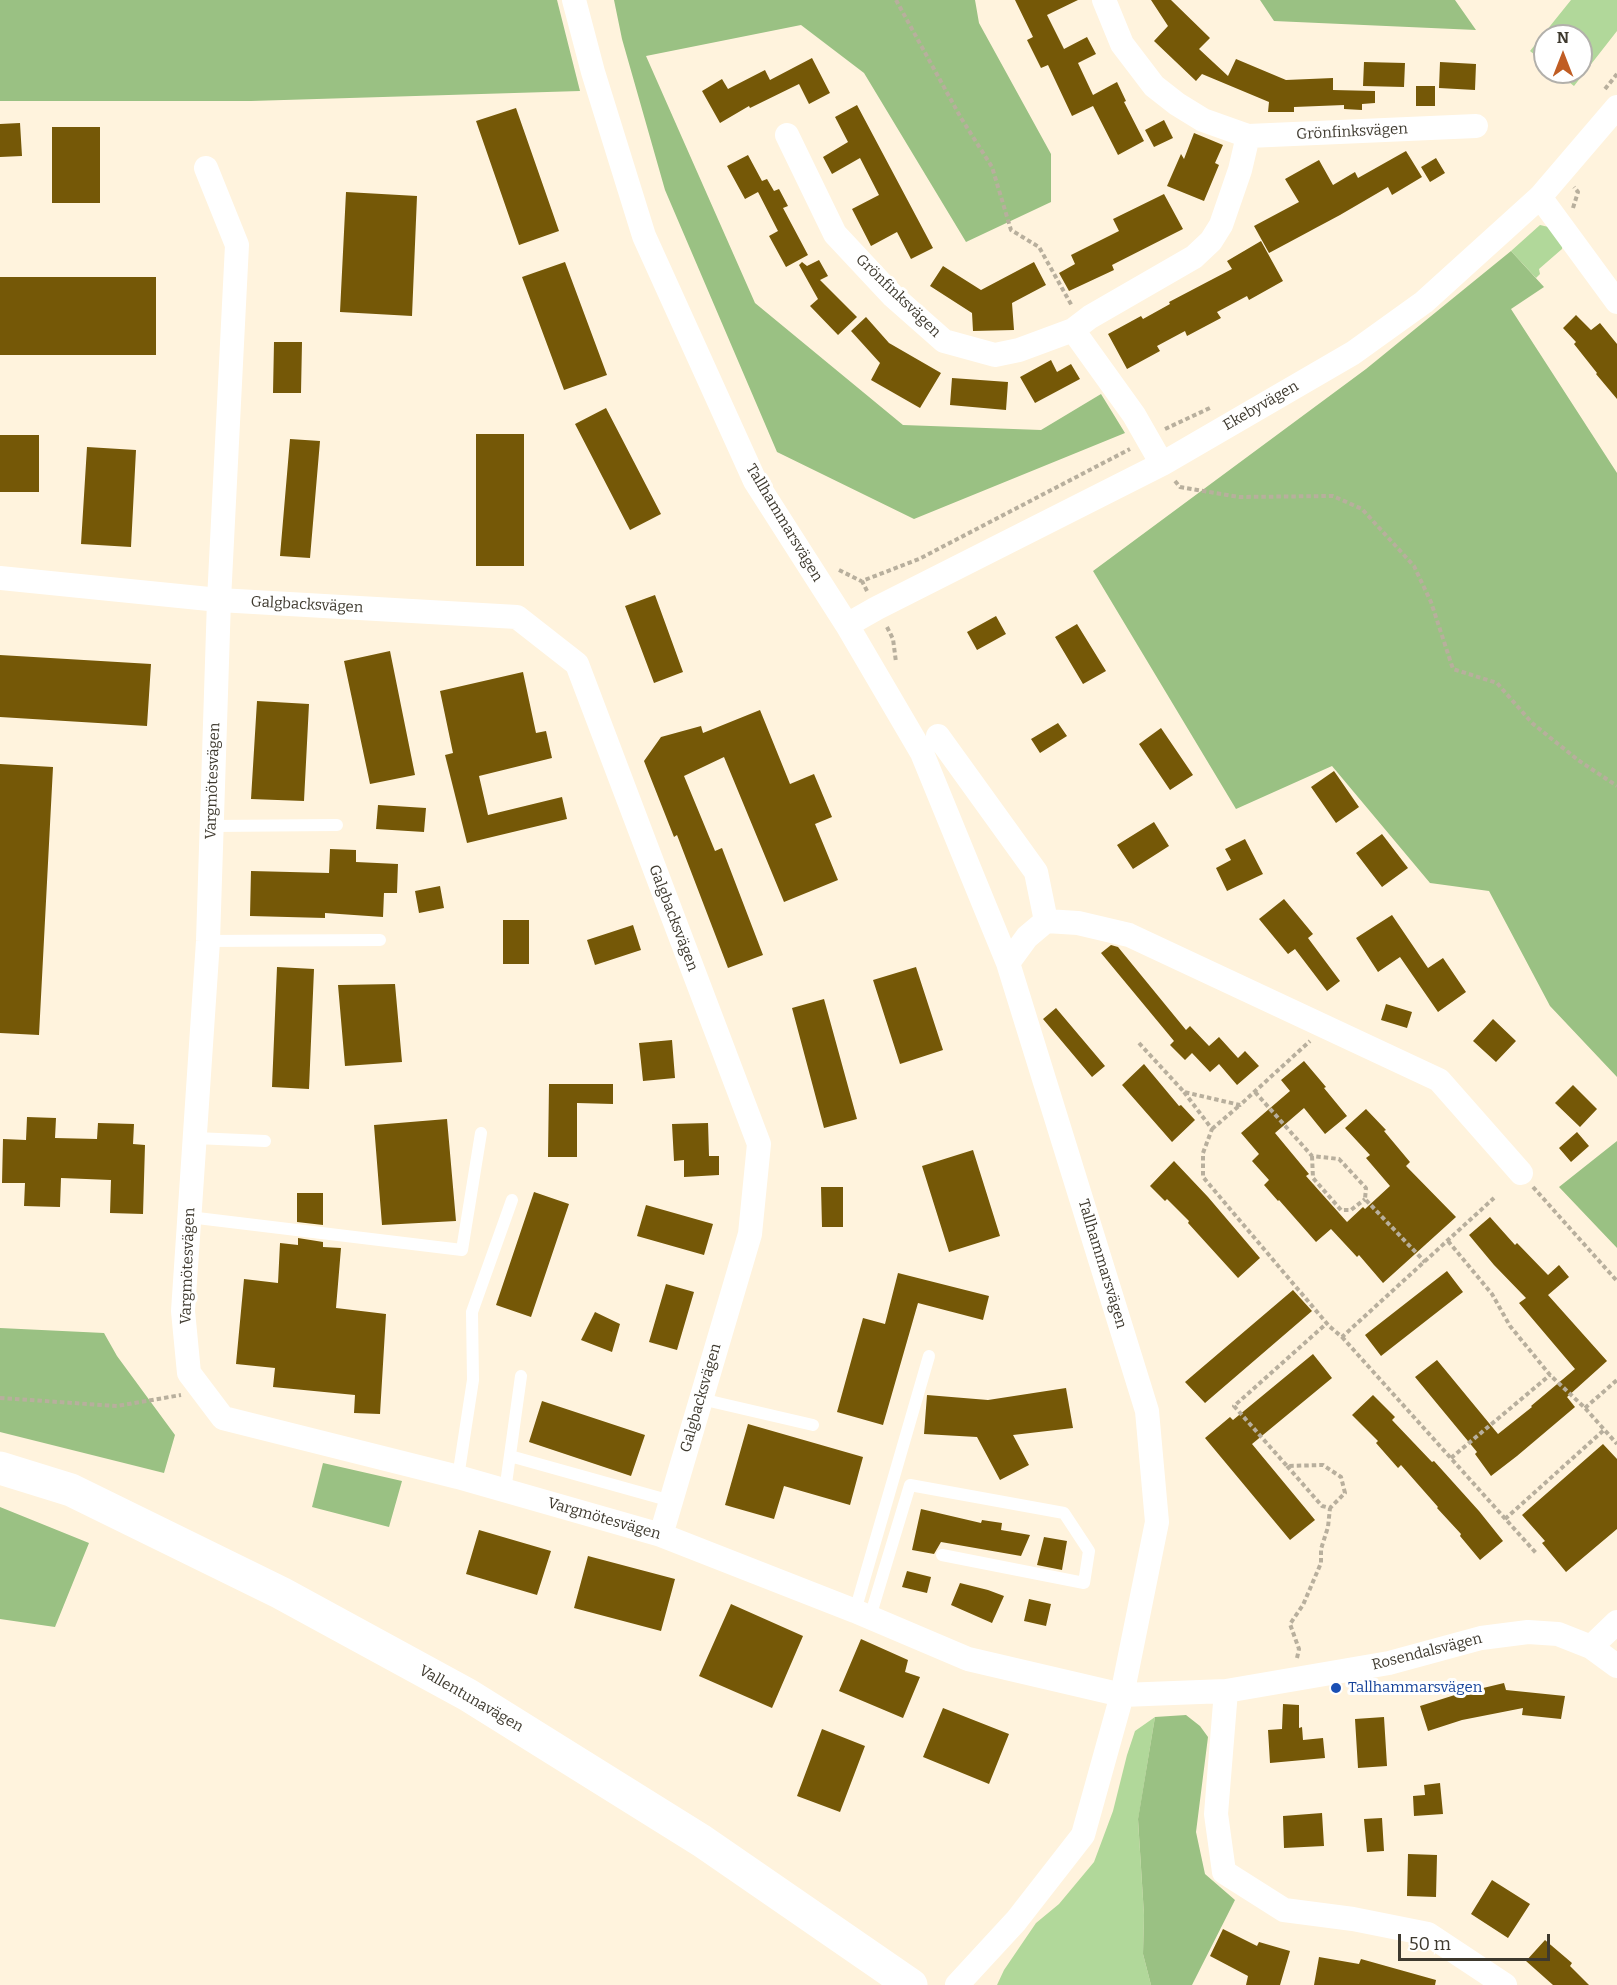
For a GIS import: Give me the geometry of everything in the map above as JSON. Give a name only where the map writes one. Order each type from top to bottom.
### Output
[{"type":"main road","name":"Vallentunavägen","points":[[0,1468],[71,1490],[92,1500],[281,1593],[468,1695],[702,1841],[911,1985]]},
{"type":"street","name":"Tallhammarsvägen","points":[[574,0],[593,72],[644,236],[755,481],[847,625],[922,753],[1008,963],[1147,1411],[1157,1522],[1122,1695],[1083,1835],[1016,1921],[957,1985]]},
{"type":"street","name":"Grönfinksvägen","points":[[1104,0],[1122,45],[1154,86],[1203,120],[1248,136],[1462,130]]},
{"type":"street","name":"Ekebyvägen","points":[[847,625],[1162,464],[1353,353],[1424,302],[1540,197],[1610,99]]},
{"type":"street","name":"Grönfinksvägen","points":[[787,135],[835,234],[893,296],[944,340],[995,355],[1019,350],[1077,327],[1194,257],[1211,241],[1221,225],[1240,170],[1248,136]]},
{"type":"street","name":"Vargmötesvägen","points":[[206,168],[237,245],[219,600],[208,942],[183,1311],[189,1372],[201,1392],[223,1418],[458,1477],[661,1535],[863,1614],[968,1659],[1122,1695]]},
{"type":"street","points":[[1540,197],[1617,302]]},
{"type":"street","points":[[1077,327],[1148,437],[1162,464]]},
{"type":"street","name":"Galgbacksvägen","points":[[0,578],[219,600],[517,617],[577,664],[759,1144],[750,1234],[661,1535]]},
{"type":"street","points":[[938,736],[1036,872],[1046,921]]},
{"type":"street","points":[[1008,963],[1027,937],[1046,921],[1078,923],[1129,935],[1439,1080],[1521,1173]]},
{"type":"street","points":[[1591,1647],[1617,1622]]},
{"type":"street","name":"Rosendalsvägen","points":[[1122,1695],[1226,1691],[1389,1664],[1480,1638],[1528,1632],[1558,1634],[1591,1647],[1617,1666]]},
{"type":"street","points":[[1226,1691],[1216,1814],[1224,1872],[1284,1910],[1353,1918],[1428,1934],[1505,1985]]},
{"type":"lane","points":[[212,826],[337,825]]},
{"type":"lane","points":[[208,942],[380,940]]},
{"type":"lane","points":[[189,1217],[462,1250],[481,1133]]},
{"type":"lane","points":[[195,1138],[265,1141]]},
{"type":"lane","points":[[458,1477],[473,1380],[472,1312],[513,1200]]},
{"type":"lane","points":[[863,1614],[929,1356]]},
{"type":"lane","points":[[505,1491],[521,1376]]},
{"type":"lane","points":[[701,1399],[813,1425]]},
{"type":"lane","points":[[510,1456],[671,1501]]},
{"type":"lane","points":[[863,1614],[910,1485],[1064,1513],[1089,1551],[1084,1583],[942,1555]]},
{"type":"path","points":[[896,0],[961,118],[992,167],[1011,230],[1039,247],[1077,327]]},
{"type":"path","points":[[1610,99],[1617,74]]},
{"type":"path","points":[[861,581],[918,559],[1125,453],[1148,437],[1219,404]]},
{"type":"path","points":[[1162,464],[1180,487],[1239,496],[1333,496],[1362,509],[1414,566],[1431,602],[1453,669],[1497,683],[1532,723],[1578,760],[1617,786]]},
{"type":"path","points":[[833,565],[842,573],[861,581],[893,639],[895,660],[899,668]]},
{"type":"path","points":[[1326,1027],[1212,1129],[1203,1153],[1203,1177],[1327,1323],[1342,1336],[1536,1553]]},
{"type":"path","points":[[1139,1042],[1184,1092],[1212,1129]]},
{"type":"path","points":[[1184,1092],[1240,1105]]},
{"type":"path","points":[[1255,1092],[1312,1156],[1313,1178],[1341,1210],[1351,1210],[1365,1199],[1366,1188],[1339,1159],[1312,1156]]},
{"type":"path","points":[[1521,1173],[1617,1281]]},
{"type":"path","points":[[1342,1336],[1494,1198]]},
{"type":"path","points":[[1365,1199],[1425,1262]]},
{"type":"path","points":[[1448,1241],[1492,1294],[1510,1326],[1550,1375],[1585,1408],[1617,1444]]},
{"type":"path","points":[[1327,1323],[1234,1406],[1322,1506],[1330,1508]]},
{"type":"path","points":[[1451,1458],[1550,1375]]},
{"type":"path","points":[[1585,1408],[1617,1380]]},
{"type":"path","points":[[0,1398],[117,1406],[201,1392]]},
{"type":"path","points":[[1505,1519],[1604,1430]]},
{"type":"path","points":[[1287,1466],[1323,1465],[1341,1477],[1345,1493],[1330,1508],[1328,1527],[1321,1549],[1321,1563],[1303,1605],[1290,1624],[1299,1649],[1295,1680]]},
{"type":"green space","points":[[0,0],[557,0],[580,91],[251,101],[0,101]]},
{"type":"green space","points":[[614,0],[975,0],[979,23],[1051,154],[1051,202],[966,242],[864,73],[801,25],[646,56],[755,303],[903,425],[1041,430],[1101,394],[1125,433],[914,519],[777,452],[665,190],[622,39]]},
{"type":"green space","points":[[1260,0],[1455,0],[1476,30],[1274,21]]},
{"type":"green space","points":[[1571,0],[1617,0],[1617,31],[1593,62],[1593,24],[1552,24]]},
{"type":"green space","points":[[1540,225],[1553,228],[1563,241],[1562,249],[1539,269],[1540,274],[1536,278],[1511,251]]},
{"type":"green space","points":[[1511,251],[1544,287],[1511,309],[1617,473],[1617,1077],[1550,1006],[1489,891],[1430,883],[1332,766],[1236,809],[1093,571],[1366,369]]},
{"type":"green space","points":[[1617,1141],[1617,1248],[1559,1187]]},
{"type":"green space","points":[[0,1328],[104,1333],[117,1356],[175,1435],[164,1473],[0,1432]]},
{"type":"green space","points":[[323,1463],[402,1481],[389,1527],[312,1507]]},
{"type":"green space","points":[[0,1507],[89,1543],[55,1627],[0,1619]]},
{"type":"green space","points":[[1186,1715],[1200,1726],[1208,1737],[1196,1832],[1205,1874],[1235,1900],[1192,1985],[1151,1985],[1143,1954],[1144,1915],[1138,1819],[1155,1717]]},
{"type":"green space","points":[[1155,1717],[1138,1820],[1144,1915],[1143,1954],[1151,1985],[997,1985],[1004,1970],[1036,1923],[1059,1904],[1094,1862],[1113,1811],[1135,1731]]},
{"type":"building","points":[[1015,0],[1078,0],[1047,15],[1064,49],[1087,37],[1096,54],[1078,63],[1093,95],[1117,82],[1126,101],[1124,102],[1144,141],[1118,155],[1093,106],[1072,116],[1048,65],[1041,68],[1027,40],[1033,37]]},
{"type":"building","points":[[1151,0],[1171,0],[1210,38],[1199,49],[1228,76],[1236,59],[1286,80],[1333,78],[1333,90],[1375,91],[1375,103],[1362,104],[1362,110],[1344,109],[1344,105],[1294,107],[1294,112],[1268,112],[1269,102],[1202,74],[1196,81],[1154,41],[1168,26]]},
{"type":"building","points":[[812,58],[830,93],[809,104],[799,84],[750,108],[749,106],[720,123],[702,91],[722,79],[728,89],[765,70],[770,80]]},
{"type":"building","points":[[1364,62],[1405,63],[1404,87],[1363,86]]},
{"type":"building","points":[[1440,62],[1476,64],[1475,90],[1439,88]]},
{"type":"building","points":[[1416,86],[1435,86],[1435,106],[1416,106]]},
{"type":"building","points":[[857,105],[933,248],[911,259],[897,232],[871,246],[852,209],[879,195],[860,158],[832,174],[823,157],[848,142],[835,117]]},
{"type":"building","points":[[516,108],[559,231],[519,245],[476,121]]},
{"type":"building","points":[[1164,120],[1173,138],[1154,147],[1145,130]]},
{"type":"building","points":[[20,123],[22,156],[0,157],[0,124]]},
{"type":"building","points":[[52,127],[100,127],[100,203],[52,203]]},
{"type":"building","points":[[1194,133],[1223,145],[1215,163],[1219,165],[1204,201],[1167,186],[1181,154],[1184,159]]},
{"type":"building","points":[[1406,151],[1422,177],[1392,195],[1388,187],[1269,253],[1254,226],[1299,202],[1285,179],[1319,160],[1333,185],[1355,172],[1358,178]]},
{"type":"building","points":[[748,155],[762,181],[767,179],[774,191],[779,189],[788,206],[783,208],[808,255],[786,267],[769,236],[778,231],[758,192],[745,199],[727,166]]},
{"type":"building","points":[[1436,158],[1445,173],[1430,182],[1421,167]]},
{"type":"building","points":[[346,192],[417,196],[412,316],[340,312]]},
{"type":"building","points":[[1164,194],[1183,229],[1112,265],[1114,270],[1069,291],[1059,273],[1075,264],[1071,255],[1119,231],[1113,219]]},
{"type":"building","points":[[1261,241],[1283,281],[1249,300],[1247,296],[1217,312],[1221,318],[1187,336],[1185,331],[1157,346],[1160,351],[1127,369],[1108,334],[1141,316],[1143,319],[1170,304],[1169,302],[1232,269],[1227,261]]},
{"type":"building","points":[[819,260],[828,276],[820,280],[857,317],[838,335],[810,306],[818,299],[799,265],[802,262],[807,266]]},
{"type":"building","points":[[565,262],[607,375],[564,390],[522,277]]},
{"type":"building","points":[[1034,262],[1046,285],[1012,303],[1014,330],[973,331],[972,313],[930,286],[943,266],[981,290]]},
{"type":"building","points":[[0,277],[156,277],[156,355],[0,355]]},
{"type":"building","points":[[1576,315],[1591,330],[1600,323],[1617,344],[1617,399],[1574,344],[1576,342],[1563,328]]},
{"type":"building","points":[[866,317],[889,343],[941,373],[920,408],[871,380],[880,363],[851,331]]},
{"type":"building","points":[[274,342],[302,342],[301,393],[273,393]]},
{"type":"building","points":[[1051,360],[1057,372],[1071,364],[1080,379],[1035,403],[1020,377]]},
{"type":"building","points":[[952,378],[1008,382],[1006,410],[950,405]]},
{"type":"building","points":[[606,408],[661,514],[630,530],[575,424]]},
{"type":"building","points":[[476,434],[524,434],[524,566],[476,566]]},
{"type":"building","points":[[0,435],[39,435],[39,492],[0,492]]},
{"type":"building","points":[[290,439],[320,441],[310,558],[280,556]]},
{"type":"building","points":[[87,447],[136,450],[131,547],[81,544]]},
{"type":"building","points":[[655,595],[683,672],[654,683],[625,606]]},
{"type":"building","points":[[996,616],[1006,634],[977,650],[967,632]]},
{"type":"building","points":[[1077,624],[1106,671],[1083,684],[1055,637]]},
{"type":"building","points":[[390,651],[415,775],[370,784],[344,661]]},
{"type":"building","points":[[0,655],[151,664],[147,726],[0,717]]},
{"type":"building","points":[[523,672],[536,733],[546,731],[552,758],[479,776],[488,815],[562,797],[567,819],[467,843],[445,755],[453,753],[440,691]]},
{"type":"building","points":[[257,701],[309,704],[304,801],[251,799]]},
{"type":"building","points":[[760,710],[790,784],[814,774],[832,817],[815,824],[838,880],[784,902],[724,757],[684,776],[715,851],[722,848],[763,955],[728,968],[677,835],[674,837],[644,761],[661,737],[701,726],[703,733]]},
{"type":"building","points":[[1058,723],[1067,736],[1040,753],[1031,739]]},
{"type":"building","points":[[1161,728],[1193,775],[1170,790],[1139,744]]},
{"type":"building","points":[[0,764],[53,767],[39,1035],[0,1033]]},
{"type":"building","points":[[1334,771],[1359,807],[1336,823],[1311,787]]},
{"type":"building","points":[[378,805],[426,808],[424,832],[376,829]]},
{"type":"building","points":[[1154,822],[1169,846],[1133,869],[1117,845]]},
{"type":"building","points":[[1382,834],[1408,868],[1382,887],[1356,853]]},
{"type":"building","points":[[1245,839],[1263,874],[1227,891],[1216,868],[1231,860],[1225,849]]},
{"type":"building","points":[[330,849],[356,850],[356,862],[398,864],[397,893],[384,893],[383,917],[325,913],[325,918],[250,916],[251,871],[329,873]]},
{"type":"building","points":[[440,886],[444,908],[419,913],[415,891]]},
{"type":"building","points":[[1284,899],[1313,934],[1308,938],[1340,981],[1327,991],[1295,949],[1288,954],[1259,919]]},
{"type":"building","points":[[1392,915],[1428,968],[1443,958],[1466,992],[1438,1012],[1400,957],[1378,972],[1356,938]]},
{"type":"building","points":[[503,920],[529,920],[529,964],[503,964]]},
{"type":"building","points":[[633,925],[641,950],[595,965],[587,940]]},
{"type":"building","points":[[1111,945],[1118,947],[1186,1030],[1190,1026],[1209,1046],[1219,1037],[1238,1058],[1245,1051],[1259,1066],[1237,1085],[1219,1064],[1210,1072],[1192,1053],[1185,1060],[1170,1045],[1174,1041],[1101,953]]},
{"type":"building","points":[[277,967],[314,969],[309,1089],[272,1087]]},
{"type":"building","points":[[916,967],[943,1050],[900,1064],[873,980]]},
{"type":"building","points":[[395,984],[402,1062],[345,1066],[338,985]]},
{"type":"building","points":[[824,999],[857,1119],[824,1128],[792,1008]]},
{"type":"building","points":[[1386,1004],[1412,1012],[1407,1028],[1381,1020]]},
{"type":"building","points":[[1056,1008],[1105,1066],[1092,1077],[1043,1019]]},
{"type":"building","points":[[1493,1019],[1516,1041],[1496,1062],[1473,1041]]},
{"type":"building","points":[[672,1040],[675,1078],[643,1081],[639,1043]]},
{"type":"building","points":[[1304,1061],[1347,1116],[1325,1134],[1304,1108],[1275,1133],[1309,1174],[1306,1176],[1347,1222],[1390,1186],[1366,1158],[1370,1155],[1345,1128],[1366,1109],[1386,1130],[1384,1131],[1410,1162],[1406,1166],[1456,1217],[1383,1283],[1359,1255],[1357,1257],[1331,1229],[1316,1242],[1264,1185],[1269,1180],[1252,1161],[1259,1154],[1241,1133],[1290,1091],[1281,1080]]},
{"type":"building","points":[[1144,1064],[1179,1106],[1181,1105],[1195,1120],[1172,1142],[1122,1085]]},
{"type":"building","points":[[549,1084],[613,1084],[613,1104],[577,1103],[577,1157],[548,1157]]},
{"type":"building","points":[[1573,1085],[1597,1109],[1580,1127],[1555,1103]]},
{"type":"building","points":[[27,1117],[56,1118],[55,1138],[97,1139],[98,1123],[134,1124],[133,1144],[145,1145],[143,1214],[110,1213],[111,1180],[61,1178],[60,1207],[24,1206],[25,1183],[2,1183],[3,1139],[26,1140]]},
{"type":"building","points":[[447,1119],[456,1221],[382,1225],[374,1125]]},
{"type":"building","points":[[708,1123],[709,1156],[719,1156],[719,1175],[684,1177],[684,1160],[674,1161],[672,1124]]},
{"type":"building","points":[[1577,1132],[1589,1146],[1571,1162],[1559,1148]]},
{"type":"building","points":[[973,1150],[1000,1236],[949,1252],[922,1166]]},
{"type":"building","points":[[1174,1161],[1260,1258],[1238,1278],[1188,1223],[1189,1221],[1150,1186]]},
{"type":"building","points":[[821,1187],[843,1187],[843,1227],[822,1227]]},
{"type":"building","points":[[534,1192],[569,1204],[531,1317],[496,1305]]},
{"type":"building","points":[[297,1193],[323,1193],[323,1225],[297,1222]]},
{"type":"building","points":[[646,1205],[713,1224],[704,1255],[637,1236]]},
{"type":"building","points":[[1490,1217],[1515,1245],[1517,1243],[1548,1275],[1559,1265],[1569,1277],[1548,1295],[1607,1361],[1567,1397],[1575,1407],[1491,1476],[1475,1454],[1477,1452],[1415,1377],[1437,1360],[1498,1434],[1575,1369],[1519,1303],[1526,1298],[1469,1235]]},
{"type":"building","points":[[298,1238],[323,1242],[323,1247],[341,1248],[336,1308],[386,1314],[380,1414],[354,1413],[355,1395],[273,1387],[275,1368],[236,1364],[244,1279],[278,1283],[280,1243],[298,1245]]},
{"type":"building","points":[[1447,1271],[1463,1292],[1381,1356],[1365,1335]]},
{"type":"building","points":[[898,1273],[989,1296],[983,1320],[918,1303],[883,1425],[837,1412],[863,1318],[885,1324]]},
{"type":"building","points":[[666,1284],[694,1292],[677,1350],[649,1342]]},
{"type":"building","points":[[1293,1290],[1312,1311],[1205,1403],[1185,1382]]},
{"type":"building","points":[[595,1312],[620,1324],[612,1352],[581,1340]]},
{"type":"building","points":[[1313,1354],[1332,1378],[1252,1444],[1315,1520],[1290,1540],[1205,1438],[1230,1417],[1233,1420]]},
{"type":"building","points":[[1066,1388],[1073,1428],[1013,1435],[1029,1465],[1000,1480],[977,1437],[924,1434],[927,1395],[988,1400]]},
{"type":"building","points":[[1373,1395],[1395,1417],[1392,1420],[1432,1462],[1434,1461],[1503,1541],[1480,1560],[1460,1536],[1461,1534],[1401,1465],[1398,1468],[1376,1443],[1378,1441],[1352,1415]]},
{"type":"building","points":[[542,1401],[645,1435],[631,1476],[529,1442]]},
{"type":"building","points":[[748,1424],[863,1457],[850,1505],[784,1486],[774,1519],[725,1505]]},
{"type":"building","points":[[1603,1444],[1617,1459],[1617,1529],[1566,1572],[1542,1543],[1545,1541],[1522,1515]]},
{"type":"building","points":[[921,1509],[981,1523],[982,1520],[1002,1523],[1001,1530],[1030,1535],[1021,1556],[941,1542],[934,1554],[912,1550]]},
{"type":"building","points":[[479,1530],[551,1551],[537,1595],[466,1574]]},
{"type":"building","points":[[1044,1537],[1067,1541],[1062,1570],[1037,1565]]},
{"type":"building","points":[[588,1556],[675,1579],[661,1631],[574,1608]]},
{"type":"building","points":[[907,1571],[931,1577],[927,1593],[902,1587]]},
{"type":"building","points":[[960,1583],[1004,1596],[992,1623],[951,1605]]},
{"type":"building","points":[[1029,1599],[1051,1604],[1046,1626],[1024,1621]]},
{"type":"building","points":[[731,1604],[803,1636],[772,1708],[699,1676]]},
{"type":"building","points":[[861,1639],[908,1660],[905,1672],[920,1677],[903,1718],[839,1691]]},
{"type":"building","points":[[1504,1683],[1506,1690],[1565,1696],[1561,1719],[1522,1715],[1523,1708],[1462,1720],[1428,1731],[1420,1706]]},
{"type":"building","points":[[1283,1704],[1299,1705],[1299,1728],[1302,1727],[1303,1740],[1323,1738],[1325,1758],[1270,1763],[1268,1730],[1282,1729]]},
{"type":"building","points":[[943,1708],[1009,1734],[989,1784],[923,1757]]},
{"type":"building","points":[[1384,1717],[1387,1766],[1358,1768],[1355,1719]]},
{"type":"building","points":[[822,1729],[865,1746],[840,1812],[797,1796]]},
{"type":"building","points":[[1440,1783],[1443,1814],[1414,1816],[1413,1796],[1425,1795],[1424,1785]]},
{"type":"building","points":[[1322,1813],[1324,1846],[1284,1848],[1283,1816]]},
{"type":"building","points":[[1382,1818],[1384,1851],[1367,1852],[1364,1819]]},
{"type":"building","points":[[1408,1854],[1437,1855],[1436,1897],[1407,1896]]},
{"type":"building","points":[[1492,1880],[1530,1904],[1508,1938],[1471,1914]]},
{"type":"building","points":[[1223,1929],[1257,1946],[1259,1942],[1290,1951],[1280,1985],[1246,1985],[1248,1976],[1210,1956]]},
{"type":"building","points":[[1545,1940],[1572,1963],[1570,1966],[1589,1985],[1553,1985],[1526,1961]]},
{"type":"building","points":[[1319,1957],[1359,1964],[1361,1959],[1436,1980],[1435,1985],[1314,1985]]},
{"type":"place","name":"Tallhammarsvägen","points":[[1336,1688]]}]
